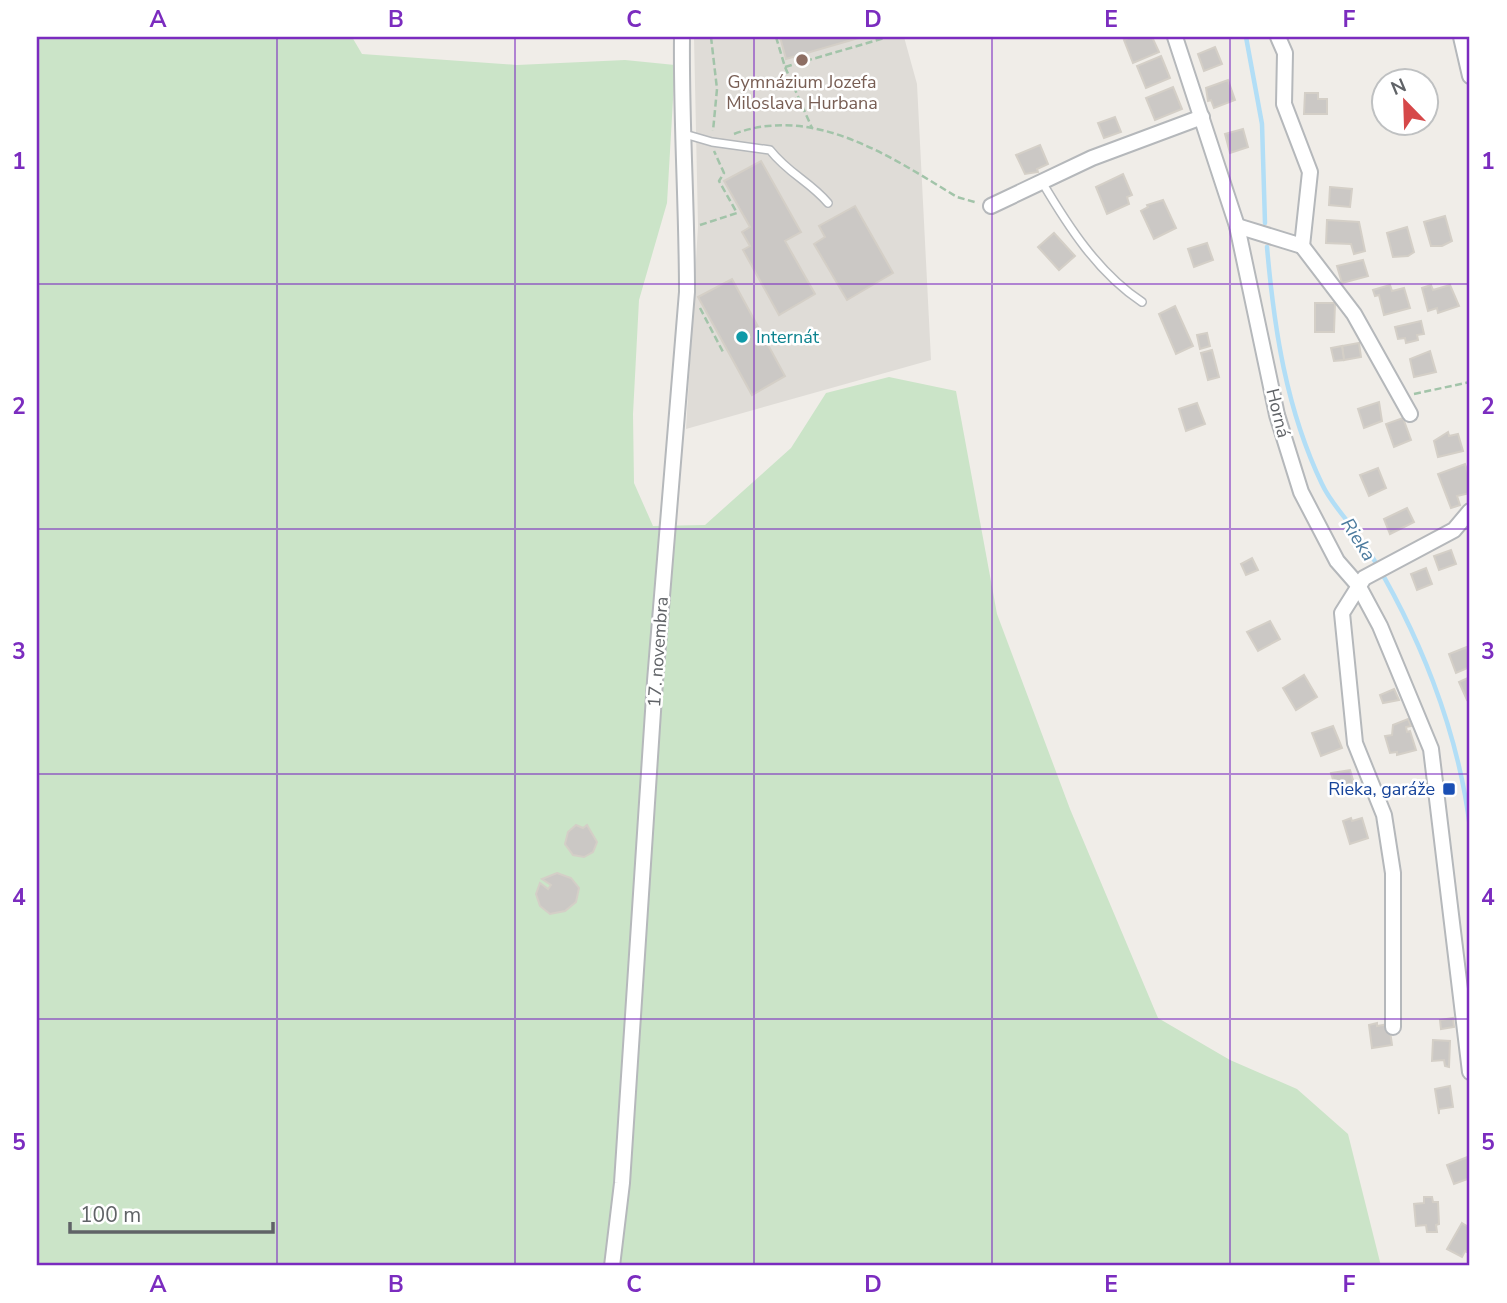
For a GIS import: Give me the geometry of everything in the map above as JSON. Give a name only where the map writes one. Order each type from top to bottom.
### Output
[{"type":"street","name":"17. novembra","points":[[612,1266],[622,1183],[655,681],[687,292],[687,228],[681,133],[682,37]]},
{"type":"street","name":"Horná","points":[[1175,37],[1237,226],[1277,415],[1301,492],[1337,561],[1361,582],[1428,739],[1435,764],[1470,1072]]},
{"type":"street","points":[[1278,37],[1285,53],[1284,104],[1310,172],[1302,246]]},
{"type":"street","points":[[1461,37],[1470,75]]},
{"type":"street","points":[[991,206],[1092,159],[1202,117]]},
{"type":"street","points":[[1237,226],[1302,246],[1354,314],[1410,414]]},
{"type":"street","points":[[1393,1027],[1391,1012],[1395,900],[1390,847],[1384,814],[1355,743],[1342,613],[1361,582],[1454,530],[1470,511]]},
{"type":"lane","points":[[681,133],[712,142],[770,150],[786,170],[816,188],[828,203]]},
{"type":"lane","points":[[1042,182],[1069,225],[1111,278],[1142,302]]},
{"type":"path","points":[[687,228],[737,213],[719,181],[724,173],[712,142],[717,89],[711,37]]},
{"type":"path","points":[[776,37],[785,67],[813,129]]},
{"type":"path","points":[[785,67],[888,37]]},
{"type":"path","points":[[712,142],[745,130],[791,125],[848,136],[957,197],[991,206]]},
{"type":"path","points":[[687,292],[696,300],[723,352]]},
{"type":"path","points":[[1401,397],[1470,382]]},
{"type":"shaded area","points":[[694,37],[904,37],[917,84],[931,360],[686,429],[698,226]]},
{"type":"green space","points":[[37,37],[352,37],[362,54],[517,65],[625,60],[675,65],[667,203],[639,300],[633,414],[634,483],[653,526],[705,525],[791,448],[826,393],[889,377],[956,391],[997,614],[1070,809],[1158,1018],[1230,1060],[1297,1089],[1348,1134],[1381,1266],[37,1266]]},
{"type":"building","points":[[780,37],[862,37],[786,59]]},
{"type":"building","points":[[1131,37],[1152,37],[1159,52],[1133,63],[1124,40]]},
{"type":"building","points":[[1215,47],[1222,64],[1204,71],[1198,54]]},
{"type":"building","points":[[1161,56],[1170,78],[1146,88],[1137,66]]},
{"type":"building","points":[[1228,80],[1235,100],[1214,108],[1211,100],[1208,101],[1206,88]]},
{"type":"building","points":[[1173,87],[1182,109],[1155,120],[1146,98]]},
{"type":"building","points":[[1305,93],[1318,93],[1318,99],[1327,99],[1327,114],[1304,114]]},
{"type":"building","points":[[1115,117],[1121,132],[1104,138],[1098,123]]},
{"type":"building","points":[[1243,129],[1248,147],[1230,153],[1225,134]]},
{"type":"building","points":[[1040,145],[1048,164],[1037,169],[1038,172],[1025,174],[1016,155]]},
{"type":"building","points":[[761,161],[801,232],[785,241],[815,294],[779,315],[743,250],[750,246],[742,232],[750,227],[724,181]]},
{"type":"building","points":[[1123,174],[1132,195],[1127,197],[1129,204],[1107,214],[1096,187]]},
{"type":"building","points":[[1330,187],[1352,189],[1350,207],[1329,205]]},
{"type":"building","points":[[1163,200],[1176,228],[1154,239],[1141,211],[1148,207],[1147,205]]},
{"type":"building","points":[[855,206],[893,273],[847,300],[814,244],[825,237],[819,226]]},
{"type":"building","points":[[1445,216],[1452,241],[1442,246],[1431,246],[1424,222]]},
{"type":"building","points":[[1327,220],[1359,222],[1365,251],[1354,254],[1351,244],[1326,243]]},
{"type":"building","points":[[1407,227],[1414,252],[1408,256],[1393,257],[1387,233]]},
{"type":"building","points":[[1054,233],[1075,256],[1059,270],[1038,247]]},
{"type":"building","points":[[1207,243],[1213,260],[1194,267],[1188,249]]},
{"type":"building","points":[[1363,260],[1368,276],[1342,283],[1337,266]]},
{"type":"building","name":"Internát","points":[[732,279],[785,376],[752,395],[698,297]]},
{"type":"building","points":[[1390,285],[1392,291],[1404,288],[1410,308],[1384,315],[1379,295],[1375,296],[1373,290]]},
{"type":"building","points":[[1431,285],[1433,290],[1450,285],[1459,306],[1438,313],[1437,308],[1428,311],[1422,288]]},
{"type":"building","points":[[1315,303],[1335,303],[1334,332],[1315,332]]},
{"type":"building","points":[[1175,306],[1193,346],[1176,354],[1159,314]]},
{"type":"building","points":[[1421,321],[1424,334],[1417,335],[1418,340],[1406,343],[1405,338],[1398,339],[1395,327]]},
{"type":"building","points":[[1207,333],[1210,346],[1200,349],[1197,335]]},
{"type":"building","points":[[1359,343],[1361,357],[1344,360],[1342,346]]},
{"type":"building","points":[[1342,346],[1344,360],[1334,361],[1331,348]]},
{"type":"building","points":[[1212,350],[1219,377],[1208,380],[1201,353]]},
{"type":"building","points":[[1430,351],[1436,372],[1414,377],[1410,359]]},
{"type":"building","points":[[1379,402],[1382,421],[1364,428],[1358,409]]},
{"type":"building","points":[[1197,403],[1205,424],[1186,431],[1179,409]]},
{"type":"building","points":[[1403,418],[1411,440],[1394,447],[1386,424]]},
{"type":"building","points":[[1448,432],[1449,436],[1458,434],[1463,451],[1438,457],[1434,441]]},
{"type":"building","points":[[1465,464],[1470,479],[1470,493],[1457,496],[1460,505],[1451,508],[1438,474]]},
{"type":"building","points":[[1378,468],[1386,488],[1369,496],[1360,475]]},
{"type":"building","points":[[1407,508],[1414,522],[1390,534],[1384,519]]},
{"type":"building","points":[[1451,550],[1456,564],[1439,570],[1434,556]]},
{"type":"building","points":[[1252,558],[1258,570],[1246,575],[1241,564]]},
{"type":"building","points":[[1426,568],[1432,584],[1417,590],[1411,574]]},
{"type":"building","points":[[1270,621],[1280,639],[1258,651],[1247,632]]},
{"type":"building","points":[[1467,647],[1470,667],[1456,673],[1449,654]]},
{"type":"building","points":[[1304,675],[1317,697],[1296,710],[1283,688]]},
{"type":"building","points":[[1470,677],[1470,699],[1467,700],[1459,682]]},
{"type":"building","points":[[1394,689],[1399,700],[1383,703],[1380,695]]},
{"type":"building","points":[[1408,719],[1411,726],[1406,727],[1407,732],[1410,731],[1416,750],[1397,755],[1397,752],[1390,753],[1385,736],[1392,735],[1393,725]]},
{"type":"building","points":[[1333,726],[1342,748],[1321,756],[1312,733]]},
{"type":"building","points":[[1350,770],[1356,790],[1338,796],[1331,773]]},
{"type":"building","points":[[1351,818],[1352,821],[1362,818],[1368,838],[1350,844],[1343,821]]},
{"type":"building","points":[[576,825],[583,828],[587,825],[597,842],[593,852],[584,857],[573,855],[565,844],[568,832]]},
{"type":"building","points":[[557,873],[571,878],[579,888],[576,902],[565,911],[550,914],[540,906],[536,894],[540,883],[548,889],[551,885],[542,879]]},
{"type":"building","points":[[1453,1018],[1454,1027],[1441,1029],[1440,1020]]},
{"type":"building","points":[[1377,1023],[1377,1026],[1389,1024],[1392,1045],[1372,1048],[1369,1025]]},
{"type":"building","points":[[1433,1040],[1450,1041],[1449,1067],[1445,1066],[1444,1060],[1432,1061]]},
{"type":"building","points":[[1450,1086],[1453,1107],[1439,1109],[1439,1114],[1435,1089]]},
{"type":"building","points":[[1470,1156],[1470,1178],[1454,1184],[1447,1165]]},
{"type":"building","points":[[1424,1197],[1432,1197],[1433,1202],[1438,1202],[1437,1232],[1427,1232],[1426,1225],[1416,1226],[1414,1204],[1424,1203]]},
{"type":"building","points":[[1462,1223],[1470,1228],[1470,1254],[1465,1251],[1462,1257],[1447,1249]]},
{"type":"waterway","name":"Rieka","points":[[1246,37],[1262,124],[1265,223]]},
{"type":"waterway","name":"Rieka","points":[[1267,247],[1278,338],[1299,427],[1326,492],[1365,545],[1384,578],[1433,681],[1456,754],[1470,828]]},
{"type":"place","name":"Gymnázium Jozefa Miloslava Hurbana","points":[[802,60]]},
{"type":"place","name":"Internát","points":[[742,337]]},
{"type":"place","name":"Rieka, garáže","points":[[1449,789]]}]
